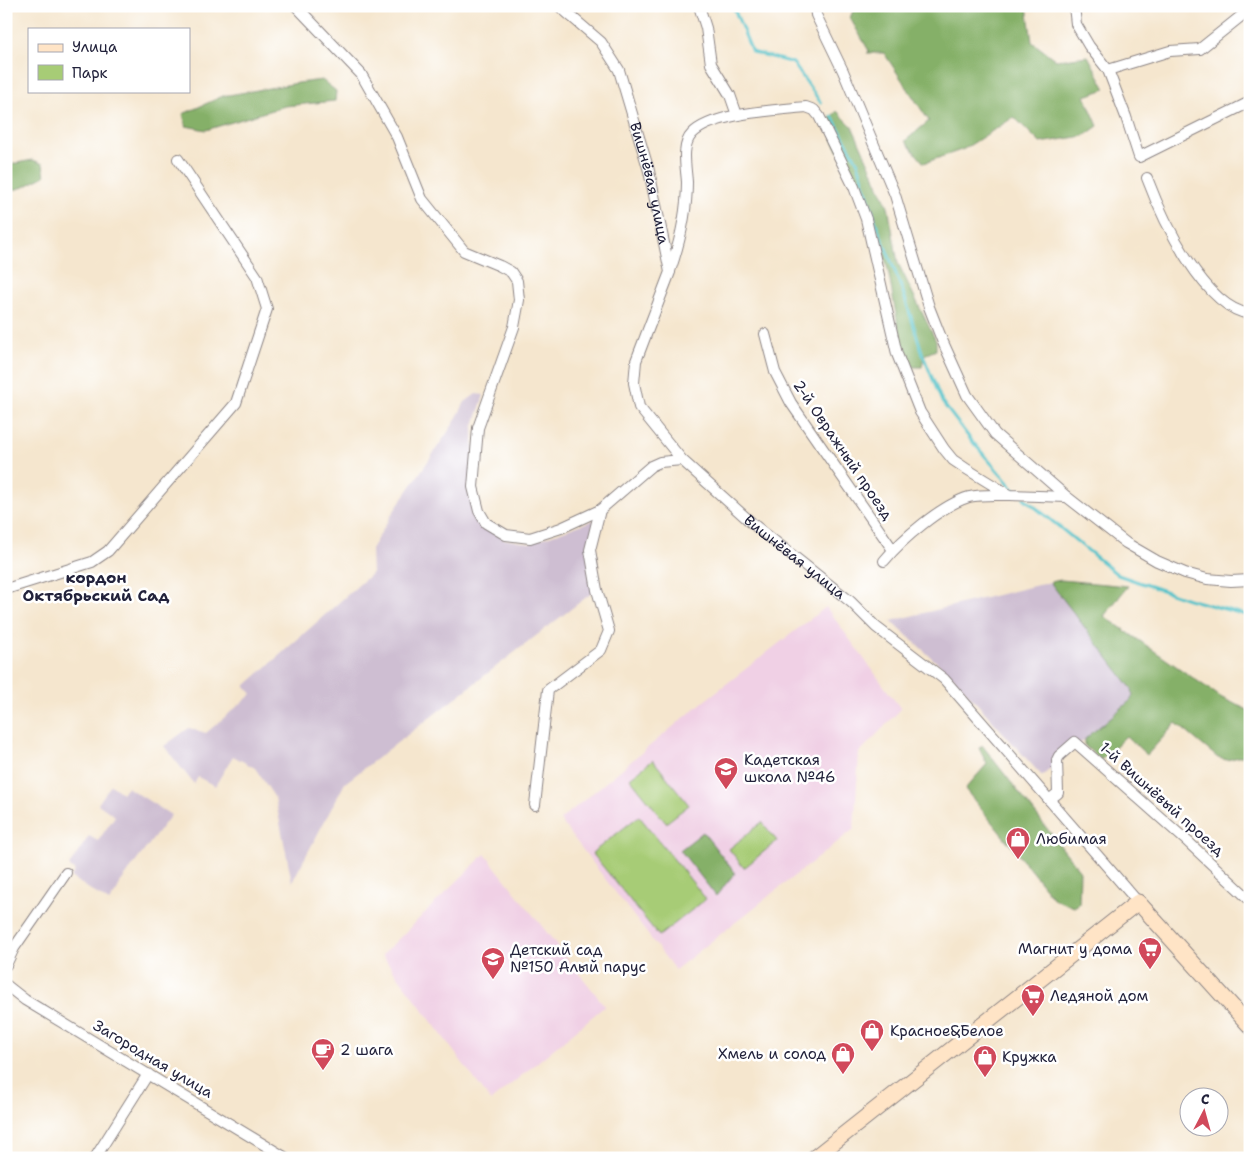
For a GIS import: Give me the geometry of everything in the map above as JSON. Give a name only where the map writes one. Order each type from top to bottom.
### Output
[{"type":"main road","name":"Вишнёвая улица","points":[[1138,902],[1250,1026]]},
{"type":"main road","points":[[814,1158],[1138,902]]},
{"type":"street","points":[[296,6],[361,74],[397,137],[422,199],[464,251],[511,272],[517,281],[519,300],[514,327],[478,428],[473,487],[479,511],[486,523],[506,535],[530,538],[561,528],[600,510],[651,466],[660,462],[682,460]]},
{"type":"street","name":"Вишнёвая улица","points":[[559,6],[601,42],[619,70],[649,171],[670,272],[636,361],[634,383],[639,407],[682,460],[753,524],[851,602],[876,627],[944,679],[1138,902]]},
{"type":"street","points":[[699,6],[706,28],[711,64],[730,95],[737,115]]},
{"type":"street","points":[[815,6],[816,14],[844,71],[895,195],[929,307],[966,395],[995,434],[1067,497],[1126,543],[1157,561],[1185,573],[1207,579],[1250,580]]},
{"type":"street","points":[[1074,6],[1076,24],[1089,46],[1108,70],[1139,157],[1250,102]]},
{"type":"street","points":[[1108,70],[1170,51],[1200,49],[1250,9]]},
{"type":"street","points":[[670,272],[679,247],[685,217],[687,184],[685,148],[691,134],[704,125],[737,115],[806,107],[814,110],[819,116],[854,187],[866,219],[897,354],[920,412],[953,460],[1009,495]]},
{"type":"street","points":[[6,589],[92,562],[108,552],[236,403],[267,309],[256,276],[178,159]]},
{"type":"street","points":[[1147,178],[1155,201],[1188,263],[1223,303],[1244,313]]},
{"type":"street","name":"2-й Овражный проезд","points":[[765,334],[775,372],[791,403],[893,550]]},
{"type":"street","points":[[884,561],[893,550],[938,512],[955,502],[970,497],[1009,495],[1067,497]]},
{"type":"street","points":[[535,805],[548,690],[600,650],[609,631],[597,590],[590,550],[600,510]]},
{"type":"street","name":"1-й Вишнёвый проезд","points":[[1049,800],[1058,793],[1057,760],[1075,742],[1188,842],[1250,900]]},
{"type":"street","points":[[6,965],[14,948],[66,873]]},
{"type":"street","name":"Загородная улица","points":[[6,985],[25,1000],[286,1158]]},
{"type":"street","points":[[95,1158],[148,1074]]},
{"type":"shaded area","points":[[476,394],[484,395],[473,428],[475,512],[504,539],[530,543],[594,520],[593,592],[345,783],[292,882],[275,798],[255,768],[233,756],[215,786],[198,777],[194,784],[164,746],[189,728],[206,733],[252,694],[245,686],[372,573],[371,549],[394,511],[454,423],[465,402]]},
{"type":"shaded area","points":[[1050,582],[1132,688],[1133,694],[1131,700],[1042,776],[954,678],[891,621]]},
{"type":"shaded area","name":"Кадетская школа №46","points":[[826,607],[901,709],[859,753],[854,829],[675,970],[560,820],[703,702]]},
{"type":"shaded area","points":[[111,785],[122,793],[127,787],[171,815],[120,883],[109,902],[71,877],[75,871],[69,866],[89,836],[98,841],[115,816],[98,804]]},
{"type":"shaded area","name":"Детский сад №150 Алый парус","points":[[485,854],[605,1006],[491,1101],[382,955]]},
{"type":"green space","points":[[855,6],[1027,6],[1032,42],[1056,60],[1088,56],[1106,89],[1085,96],[1098,126],[1084,136],[1040,143],[1014,117],[964,149],[924,163],[905,141],[929,121],[884,53],[867,53],[869,51],[850,18]]},
{"type":"green space","points":[[322,80],[336,91],[335,101],[285,106],[206,130],[186,126],[183,114],[223,96]]},
{"type":"green space","points":[[837,111],[852,126],[888,206],[898,263],[936,341],[936,350],[924,355],[922,367],[910,367],[902,348],[888,270],[876,223],[834,142],[827,121]]},
{"type":"green space","points":[[33,160],[43,164],[45,176],[24,187],[6,192],[6,165]]},
{"type":"green space","points":[[1061,580],[1128,586],[1104,616],[1222,698],[1250,711],[1250,754],[1227,760],[1218,758],[1176,723],[1147,755],[1126,736],[1101,760],[1085,746],[1085,739],[1131,700],[1133,694],[1132,689],[1050,582]]},
{"type":"green space","points":[[982,745],[1080,871],[1079,904],[1074,907],[1054,899],[965,789],[987,764],[979,748]]},
{"type":"green space","points":[[653,760],[689,805],[666,823],[630,778]]},
{"type":"green space","points":[[639,816],[706,899],[659,936],[592,853]]},
{"type":"green space","points":[[762,822],[777,841],[744,868],[729,849]]},
{"type":"green space","points":[[703,832],[735,873],[716,896],[680,850]]},
{"type":"waterway","points":[[733,6],[752,52],[793,63],[821,103]]},
{"type":"waterway","points":[[832,116],[858,163],[876,223],[903,292],[923,355],[942,402],[971,440],[1017,493]]},
{"type":"waterway","points":[[1024,498],[1118,575],[1188,599],[1250,616]]},
{"type":"place","name":"Кадетская школа №46","points":[[726,790]]},
{"type":"place","name":"Любимая","points":[[1018,860]]},
{"type":"place","name":"Магнит у дома","points":[[1150,970]]},
{"type":"place","name":"Детский сад №150 Алый парус","points":[[493,980]]},
{"type":"place","name":"Ледяной дом","points":[[1033,1017]]},
{"type":"place","name":"Красное&Белое","points":[[872,1052]]},
{"type":"place","name":"2 шага","points":[[323,1071]]},
{"type":"place","name":"Хмель и солод","points":[[843,1075]]},
{"type":"place","name":"Кружка","points":[[985,1078]]},
{"type":"district","name":"кордон Октябрьский Сад","points":[[96,586]]}]
